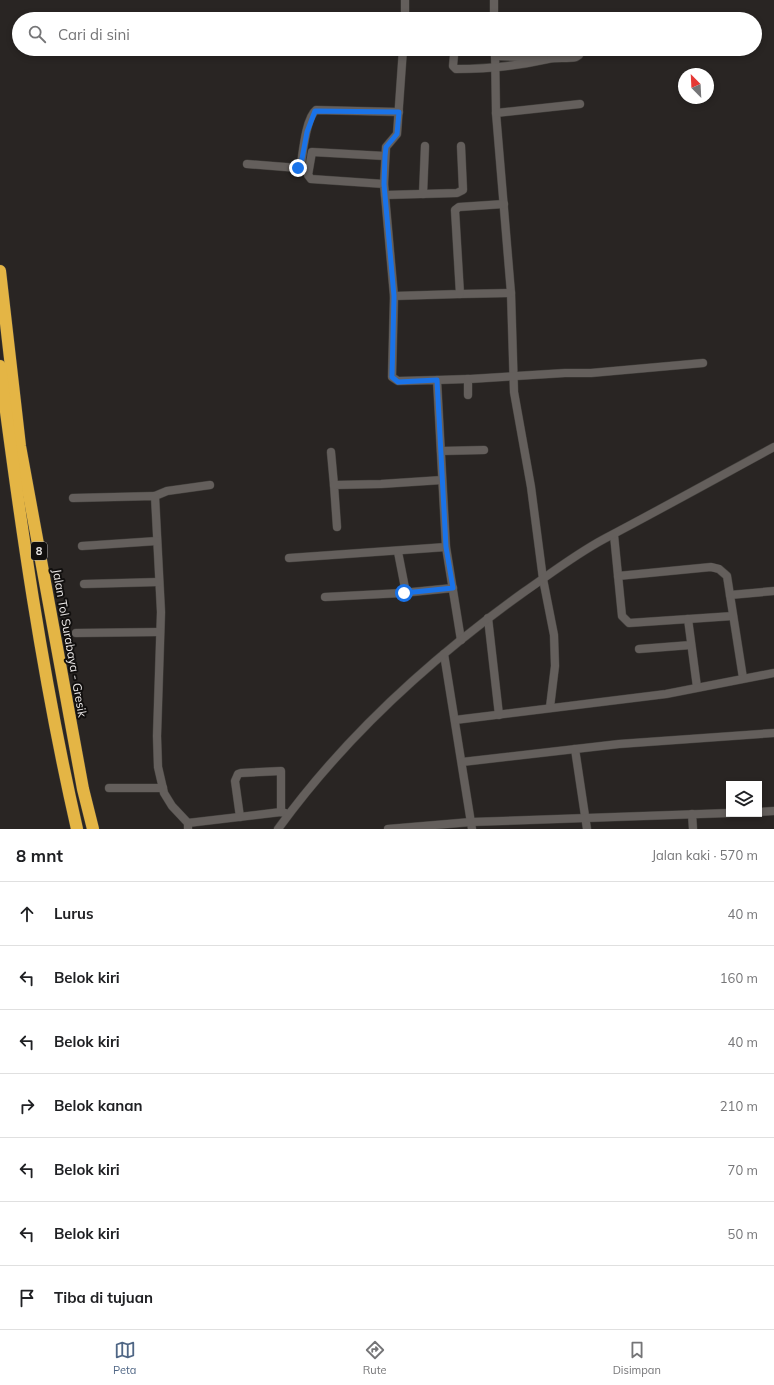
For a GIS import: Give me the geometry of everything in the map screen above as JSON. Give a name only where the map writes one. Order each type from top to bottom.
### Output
[{"type":"highway","name":"Jalan Tol Surabaya - Gresik","points":[[0,271],[20,446],[83,788],[93,829]]},
{"type":"highway","name":"8","points":[[0,366],[23,539],[44,665],[78,829]]},
{"type":"street","points":[[405,0],[405,12]]},
{"type":"street","points":[[494,0],[494,12]]},
{"type":"street","points":[[403,56],[397,134],[386,147],[384,184],[394,296],[392,377],[398,382],[468,379],[514,375],[591,373],[703,363]]},
{"type":"street","points":[[454,56],[453,66],[456,69],[495,68],[549,59],[579,56]]},
{"type":"street","points":[[495,56],[496,113],[511,292],[515,398],[531,487],[543,578],[554,635],[555,666],[550,707]]},
{"type":"street","points":[[526,56],[549,59]]},
{"type":"street","points":[[496,113],[580,104]]},
{"type":"street","points":[[247,164],[298,168],[301,164],[307,132],[313,113],[316,110],[399,112]]},
{"type":"street","points":[[423,194],[425,146]]},
{"type":"street","points":[[385,195],[457,193],[463,190],[461,146]]},
{"type":"street","points":[[384,184],[310,178],[308,175],[312,152],[385,156]]},
{"type":"street","points":[[460,294],[455,210],[459,207],[504,204]]},
{"type":"street","points":[[394,296],[511,292]]},
{"type":"street","points":[[468,379],[468,395]]},
{"type":"street","points":[[437,380],[446,547],[461,640]]},
{"type":"street","points":[[278,829],[355,737],[444,654],[488,618],[543,578],[604,539],[614,535],[774,447]]},
{"type":"street","points":[[441,451],[484,450]]},
{"type":"street","points":[[331,452],[337,527]]},
{"type":"street","points":[[334,484],[381,484],[442,480]]},
{"type":"street","points":[[73,498],[155,496],[167,491],[210,485]]},
{"type":"street","points":[[155,496],[160,632],[156,736],[158,767],[163,788],[172,806],[188,826],[281,812],[289,814]]},
{"type":"street","points":[[614,535],[622,616],[624,620],[629,623],[733,616]]},
{"type":"street","points":[[82,546],[157,542]]},
{"type":"street","points":[[289,558],[398,552],[446,547]]},
{"type":"street","points":[[398,552],[406,593]]},
{"type":"street","points":[[618,576],[712,567],[719,569],[727,576],[743,678]]},
{"type":"street","points":[[84,584],[159,582]]},
{"type":"street","points":[[325,597],[406,593],[453,588]]},
{"type":"street","points":[[730,595],[774,591]]},
{"type":"street","points":[[488,618],[500,714]]},
{"type":"street","points":[[688,619],[697,687]]},
{"type":"street","points":[[76,633],[160,632]]},
{"type":"street","points":[[639,649],[691,645]]},
{"type":"street","points":[[444,654],[472,826]]},
{"type":"street","points":[[455,720],[550,707],[666,694],[774,673]]},
{"type":"street","points":[[462,762],[576,749],[774,732]]},
{"type":"street","points":[[576,749],[587,829]]},
{"type":"street","points":[[240,817],[235,781],[238,774],[241,773],[281,770],[281,812]]},
{"type":"street","points":[[109,788],[163,788]]},
{"type":"street","points":[[762,812],[774,811]]},
{"type":"street","points":[[388,829],[472,826],[586,818],[726,813]]},
{"type":"street","points":[[692,814],[693,829]]},
{"type":"route","points":[[298,168],[301,164],[307,132],[315,111],[399,112],[396,137],[386,147],[384,184],[394,296],[392,377],[398,382],[437,380],[439,393],[446,547],[453,588],[404,593]]}]
